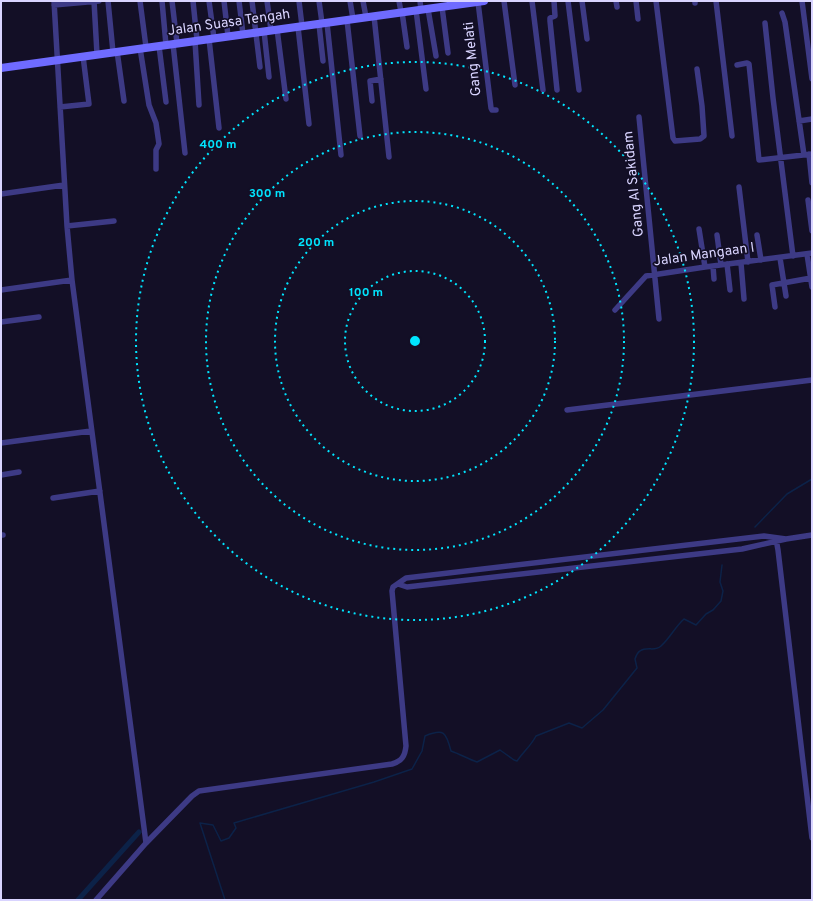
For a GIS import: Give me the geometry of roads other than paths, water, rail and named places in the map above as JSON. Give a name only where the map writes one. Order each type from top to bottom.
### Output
[{"type":"street","points":[[97,54],[96,1],[54,3],[62,107],[64,185],[72,280],[146,843]]},
{"type":"street","points":[[108,1],[124,101]]},
{"type":"street","points":[[140,1],[149,105],[156,123],[159,144],[156,150],[156,169]]},
{"type":"street","points":[[162,1],[185,153]]},
{"type":"street","points":[[166,102],[172,1]]},
{"type":"street","points":[[193,1],[199,105]]},
{"type":"street","points":[[209,1],[218,128]]},
{"type":"street","points":[[224,1],[228,36]]},
{"type":"street","points":[[239,1],[243,34]]},
{"type":"street","points":[[252,1],[267,31],[286,99]]},
{"type":"street","points":[[267,1],[268,77]]},
{"type":"street","points":[[299,1],[309,124]]},
{"type":"street","points":[[319,1],[341,155]]},
{"type":"street","points":[[350,1],[350,20],[360,136]]},
{"type":"street","points":[[363,1],[370,17],[381,79],[389,157]]},
{"type":"street","points":[[400,1],[407,47]]},
{"type":"street","name":"Jalan Suasa Tengah","points":[[1,68],[350,20],[402,12],[421,7],[442,7],[466,2],[481,1]]},
{"type":"street","name":"Gang Melati","points":[[481,1],[491,108],[492,110],[496,110]]},
{"type":"street","points":[[504,1],[515,85]]},
{"type":"street","points":[[532,1],[543,90]]},
{"type":"street","points":[[554,1],[555,16],[550,18],[550,21],[557,90]]},
{"type":"street","points":[[568,1],[579,90]]},
{"type":"street","points":[[582,1],[587,39]]},
{"type":"street","points":[[636,1],[638,19]]},
{"type":"street","points":[[656,1],[670,115],[674,140],[676,141],[700,139],[704,136],[697,69]]},
{"type":"street","points":[[716,1],[732,136]]},
{"type":"street","points":[[802,1],[812,79]]},
{"type":"street","points":[[421,7],[436,56]]},
{"type":"street","points":[[421,7],[426,90]]},
{"type":"street","points":[[442,7],[448,52]]},
{"type":"street","points":[[782,13],[785,22],[799,121],[808,154],[812,183]]},
{"type":"street","points":[[322,23],[323,61]]},
{"type":"street","points":[[765,23],[793,256]]},
{"type":"street","points":[[260,67],[267,31]]},
{"type":"street","points":[[62,107],[88,104],[90,102],[83,56]]},
{"type":"street","points":[[737,64],[749,64],[759,160],[808,154]]},
{"type":"street","points":[[372,101],[370,81],[381,79]]},
{"type":"street","name":"Gang Al Sakidam","points":[[639,117],[656,274],[654,277],[659,319]]},
{"type":"street","points":[[799,121],[812,119]]},
{"type":"street","points":[[1,194],[64,185]]},
{"type":"street","points":[[739,186],[748,262]]},
{"type":"street","points":[[808,200],[812,231]]},
{"type":"street","points":[[67,226],[114,221]]},
{"type":"street","points":[[699,229],[705,267]]},
{"type":"street","points":[[757,234],[761,260]]},
{"type":"street","points":[[717,235],[730,290]]},
{"type":"street","points":[[810,253],[812,287]]},
{"type":"street","name":"Jalan Mangaan I","points":[[614,310],[645,276],[810,253]]},
{"type":"street","points":[[780,258],[786,296]]},
{"type":"street","points":[[741,263],[744,299]]},
{"type":"street","points":[[713,266],[714,279]]},
{"type":"street","points":[[775,308],[772,284],[811,278]]},
{"type":"street","points":[[1,290],[72,280]]},
{"type":"street","points":[[1,322],[40,317]]},
{"type":"street","points":[[567,410],[812,380]]},
{"type":"street","points":[[1,443],[91,431]]},
{"type":"street","points":[[1,475],[19,472]]},
{"type":"street","points":[[53,498],[100,491]]},
{"type":"street","points":[[398,584],[407,587],[742,548],[776,539],[812,535]]},
{"type":"street","points":[[96,900],[146,843],[192,796],[199,791],[392,764],[400,761],[404,757],[406,746],[392,591],[393,587],[406,578],[757,536],[776,539]]},
{"type":"street","points":[[776,539],[812,838]]},
{"type":"waterway","points":[[755,527],[787,494],[812,479]]},
{"type":"waterway","points":[[225,900],[200,823],[213,825],[221,841],[229,838],[236,828],[234,823],[374,782],[412,769],[422,751],[425,736],[436,732],[443,733],[446,736],[451,751],[477,762],[500,750],[517,761],[536,736],[569,723],[582,728],[603,710],[637,668],[635,659],[639,652],[645,649],[659,648],[684,619],[696,625],[706,614],[713,610],[721,601],[723,591],[720,582],[722,565]]},
{"type":"waterway","points":[[78,900],[139,832]]}]
